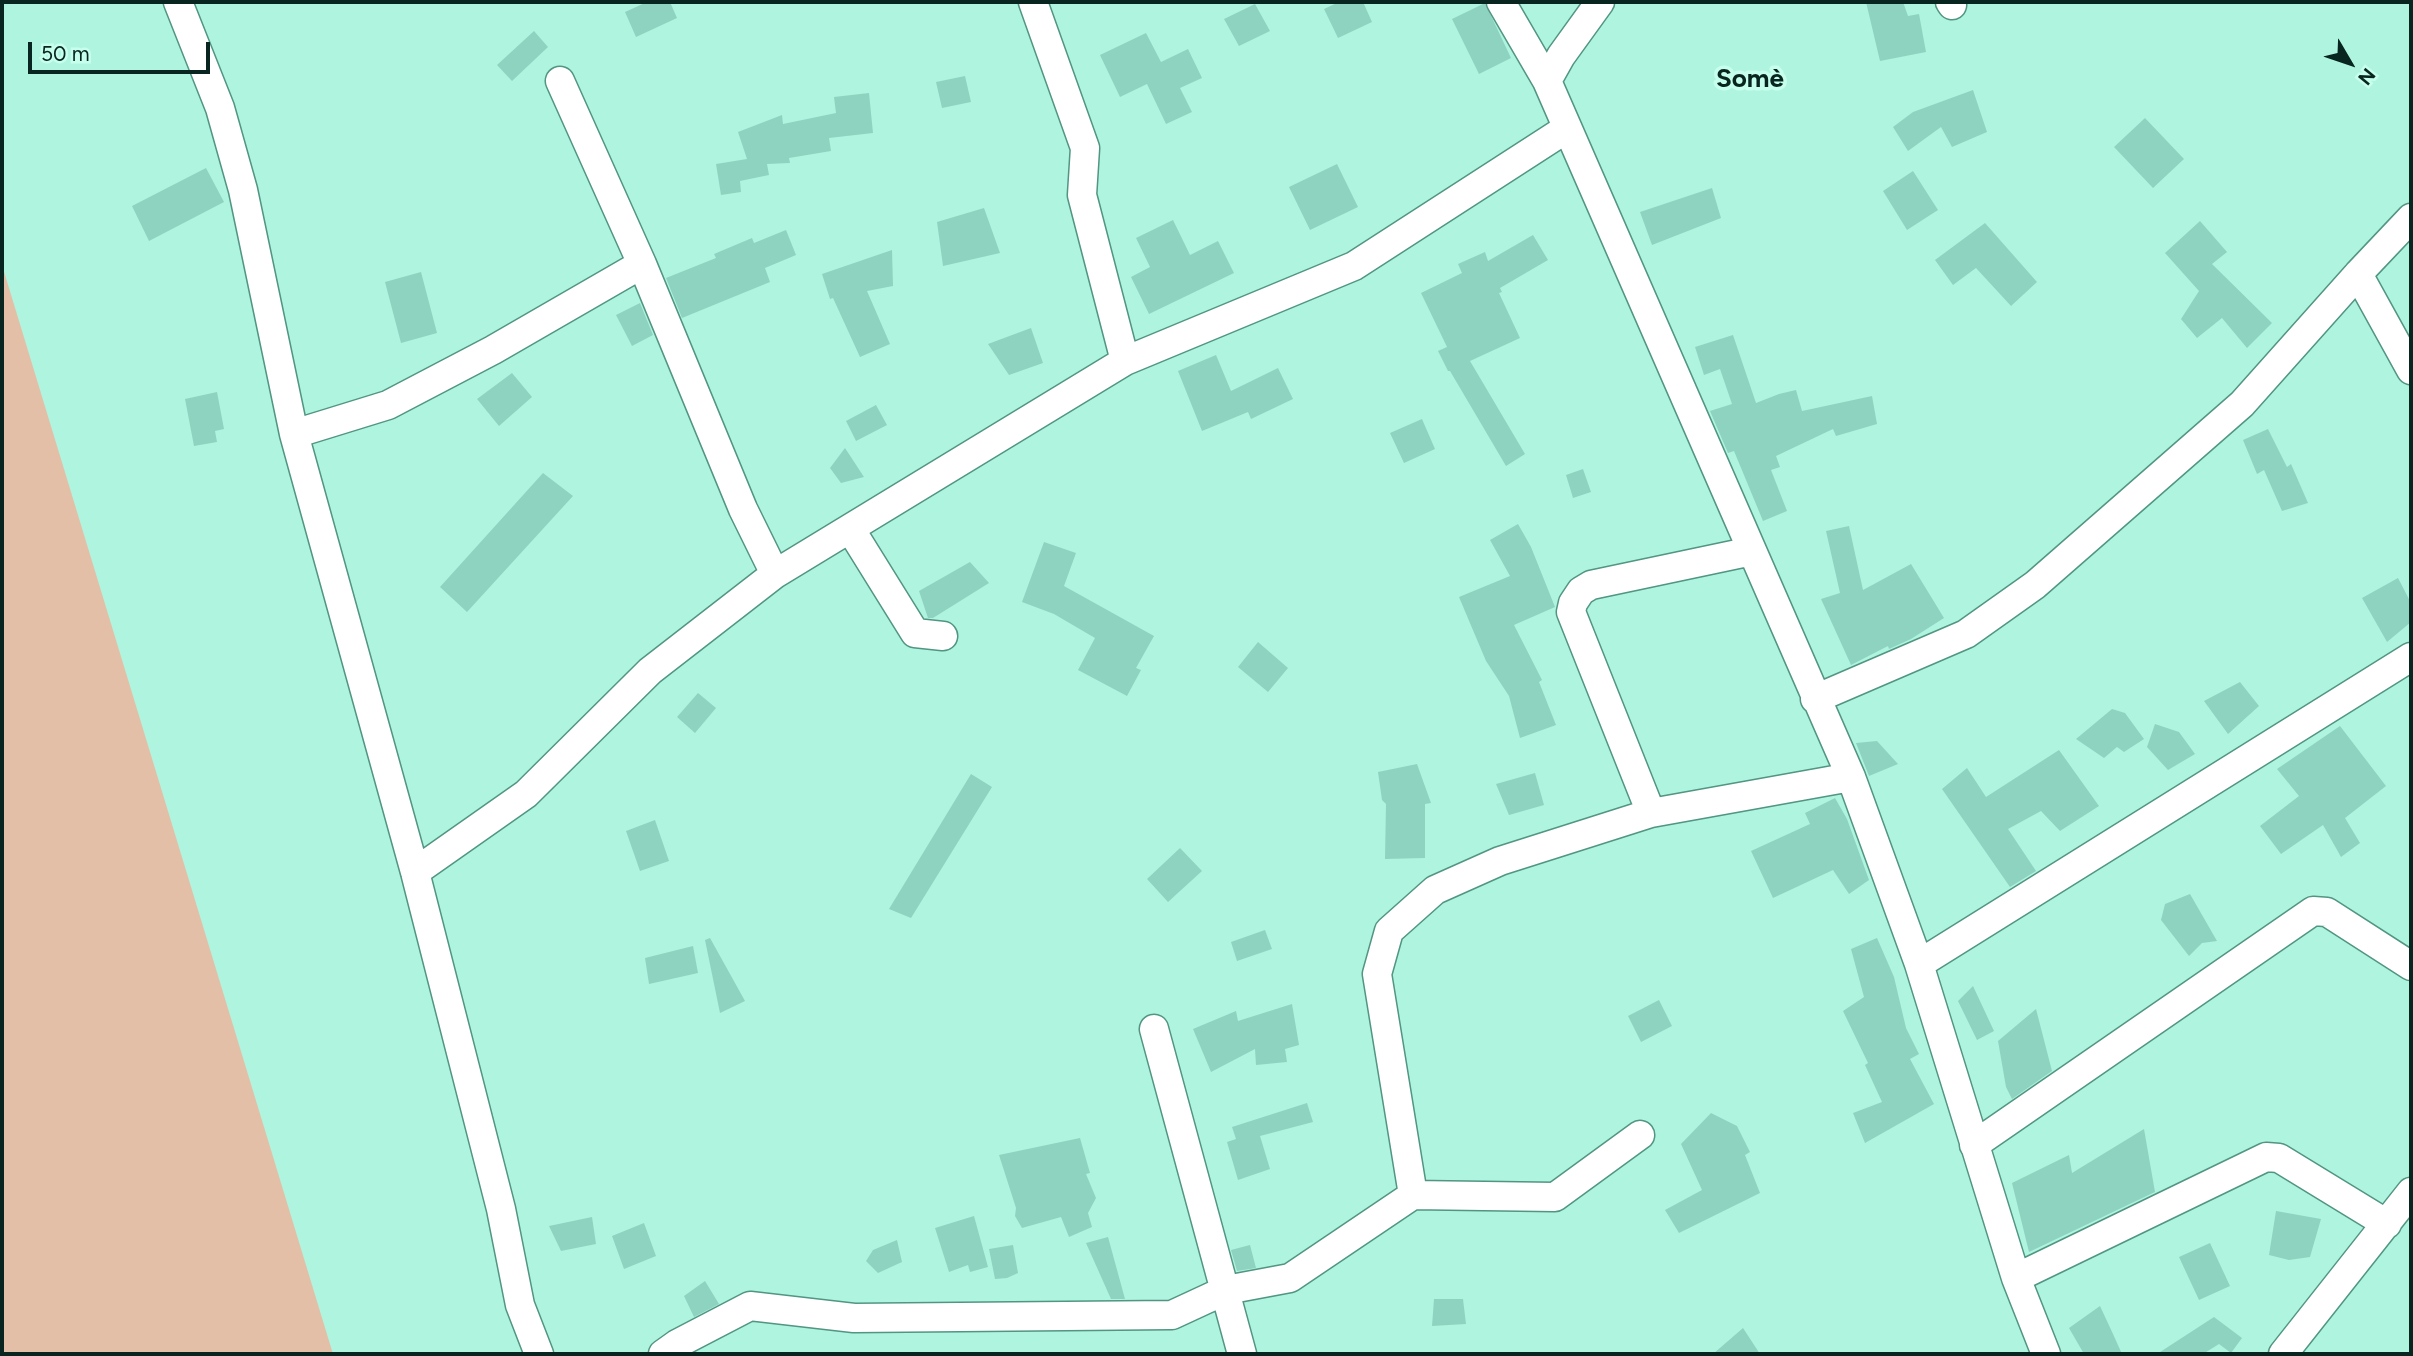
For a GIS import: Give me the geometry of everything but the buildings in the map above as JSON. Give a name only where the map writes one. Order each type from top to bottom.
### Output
[{"type":"street","points":[[178,2],[220,108],[243,190],[294,434],[415,872],[501,1209],[520,1305],[539,1354]]},
{"type":"street","points":[[1033,2],[1085,148],[1082,195],[1125,360]]},
{"type":"street","points":[[1501,2],[1547,81],[1815,699],[1852,777],[1919,964],[2016,1278],[2046,1354]]},
{"type":"street","points":[[1547,81],[1600,2]]},
{"type":"street","points":[[560,81],[642,264],[743,509],[775,574]]},
{"type":"street","points":[[415,872],[526,794],[650,671],[775,574],[851,530],[1125,360],[1353,266],[1566,129]]},
{"type":"street","points":[[1815,699],[1966,634],[2035,585],[2242,404],[2411,218]]},
{"type":"street","points":[[294,434],[388,405],[493,350],[642,264]]},
{"type":"street","points":[[2358,274],[2411,370]]},
{"type":"street","points":[[851,530],[915,633],[943,636]]},
{"type":"street","points":[[1651,813],[1571,612],[1573,603],[1581,591],[1591,585],[1752,551]]},
{"type":"street","points":[[1919,964],[2411,657]]},
{"type":"street","points":[[1413,1195],[1377,974],[1389,931],[1434,890],[1500,861],[1651,813],[1852,777]]},
{"type":"street","points":[[1974,1145],[2313,911],[2327,912],[2411,966]]},
{"type":"street","points":[[1154,1029],[1242,1354]]},
{"type":"street","points":[[663,1354],[750,1306],[854,1318],[1172,1315],[1226,1290],[1290,1278],[1413,1195],[1555,1197],[1640,1135]]},
{"type":"street","points":[[2016,1278],[2266,1157],[2279,1158],[2387,1224]]},
{"type":"street","points":[[2283,1354],[2411,1192]]},
{"type":"shaded area","points":[[2,265],[333,1354],[2,1354]]},
{"type":"district","name":"Somè","points":[[1750,79]]}]
